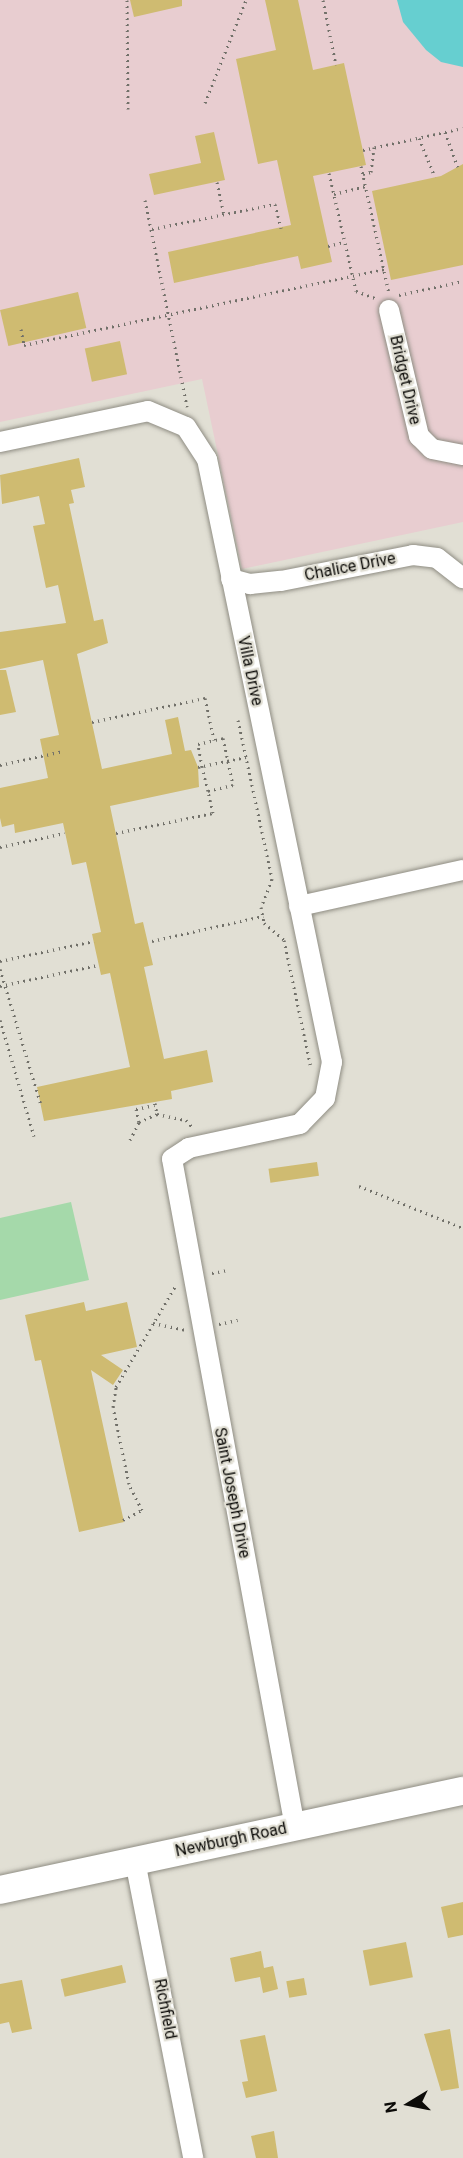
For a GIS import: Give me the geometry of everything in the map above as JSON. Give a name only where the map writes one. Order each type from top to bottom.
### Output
[{"type":"main road","name":"Newburgh Road","points":[[0,1890],[463,1791]]},
{"type":"street","name":"Bridget Drive","points":[[390,303],[418,436],[432,448],[463,455]]},
{"type":"street","points":[[0,442],[136,411],[177,420]]},
{"type":"street","name":"Villa Drive","points":[[172,1159],[189,1148],[290,1128],[319,1107],[332,1081],[332,1062],[207,459],[194,435],[177,420]]},
{"type":"street","name":"Chalice Drive","points":[[231,579],[281,581],[413,555],[437,558],[463,578]]},
{"type":"street","points":[[299,906],[463,870]]},
{"type":"street","name":"Saint Joseph Drive","points":[[172,1159],[191,1277],[295,1827]]},
{"type":"street","name":"Richfield","points":[[135,1861],[193,2158]]},
{"type":"path","points":[[127,0],[128,109]]},
{"type":"path","points":[[205,103],[246,0]]},
{"type":"path","points":[[323,0],[336,65]]},
{"type":"path","points":[[363,150],[463,128]]},
{"type":"path","points":[[445,132],[458,167]]},
{"type":"path","points":[[419,138],[435,177]]},
{"type":"path","points":[[363,174],[371,172],[374,147]]},
{"type":"path","points":[[361,166],[390,303]]},
{"type":"path","points":[[329,173],[353,275],[360,295],[390,303],[463,281]]},
{"type":"path","points":[[217,182],[224,215]]},
{"type":"path","points":[[334,194],[366,186]]},
{"type":"path","points":[[145,200],[187,406],[177,420]]},
{"type":"path","points":[[152,229],[275,204],[281,228]]},
{"type":"path","points":[[328,246],[345,242]]},
{"type":"path","points":[[21,329],[24,345],[384,268]]},
{"type":"path","points":[[92,722],[205,698],[214,740]]},
{"type":"path","points":[[238,720],[272,879],[263,893],[263,916],[284,940],[312,1074]]},
{"type":"path","points":[[116,833],[213,813],[200,767],[198,744],[223,738],[233,785],[208,791]]},
{"type":"path","points":[[0,765],[63,751]]},
{"type":"path","points":[[200,767],[246,757]]},
{"type":"path","points":[[0,847],[65,833]]},
{"type":"path","points":[[152,941],[263,916]]},
{"type":"path","points":[[0,961],[94,941]]},
{"type":"path","points":[[2,985],[98,965]]},
{"type":"path","points":[[0,969],[2,985],[41,1105]]},
{"type":"path","points":[[0,1020],[34,1136]]},
{"type":"path","points":[[139,1122],[136,1109],[155,1104],[157,1114]]},
{"type":"path","points":[[130,1140],[139,1122],[157,1114],[186,1120],[193,1129]]},
{"type":"path","points":[[359,1186],[463,1228]]},
{"type":"path","points":[[123,1520],[141,1510],[127,1473],[113,1407],[116,1387],[179,1280],[227,1270]]},
{"type":"shaded area","points":[[0,0],[463,0],[463,522],[242,569],[202,379],[0,422]]},
{"type":"green space","points":[[71,1202],[89,1280],[0,1300],[0,1218]]},
{"type":"water","points":[[397,0],[463,0],[463,67],[441,62],[426,50],[403,22]]},
{"type":"building","points":[[130,0],[182,0],[182,6],[134,17]]},
{"type":"building","points":[[265,0],[298,0],[313,70],[344,63],[366,165],[313,176],[332,262],[301,269],[298,256],[174,283],[168,252],[291,225],[277,160],[258,164],[236,59],[276,50]]},
{"type":"building","points":[[214,132],[225,180],[154,195],[149,174],[201,163],[195,136]]},
{"type":"building","points":[[463,164],[463,265],[391,280],[372,191],[441,176]]},
{"type":"building","points":[[78,292],[86,328],[8,346],[0,310]]},
{"type":"building","points":[[120,341],[127,374],[92,382],[85,348]]},
{"type":"building","points":[[79,458],[85,487],[71,490],[74,503],[69,504],[94,621],[103,619],[108,643],[77,654],[102,769],[172,754],[165,720],[178,717],[185,751],[191,750],[198,767],[199,787],[110,806],[135,924],[143,922],[153,965],[144,967],[164,1059],[207,1050],[213,1082],[171,1091],[172,1099],[44,1121],[37,1087],[130,1067],[110,973],[101,975],[95,948],[92,934],[101,932],[86,862],[72,865],[63,823],[15,833],[14,824],[2,827],[0,818],[0,788],[48,778],[40,739],[59,735],[43,660],[0,669],[0,632],[66,623],[58,585],[46,588],[33,526],[45,524],[39,496],[2,504],[0,475]]},
{"type":"building","points":[[0,670],[6,670],[16,712],[0,715]]},
{"type":"building","points":[[317,1162],[319,1176],[270,1183],[268,1169]]},
{"type":"building","points":[[84,1302],[86,1311],[127,1302],[137,1347],[101,1355],[123,1370],[113,1385],[91,1370],[124,1522],[79,1532],[41,1360],[35,1361],[25,1315]]},
{"type":"building","points":[[463,1902],[463,1935],[448,1938],[441,1907]]},
{"type":"building","points":[[406,1942],[413,1977],[370,1986],[363,1950]]},
{"type":"building","points":[[261,1951],[264,1968],[273,1966],[278,1989],[263,1993],[260,1977],[235,1982],[230,1958]]},
{"type":"building","points":[[122,1965],[126,1983],[65,1997],[61,1979]]},
{"type":"building","points":[[304,1978],[307,1995],[289,1998],[286,1981]]},
{"type":"building","points":[[22,1980],[32,2029],[12,2033],[9,2022],[0,2024],[0,1984]]},
{"type":"building","points":[[450,2029],[459,2088],[441,2091],[424,2034]]},
{"type":"building","points":[[265,2035],[277,2091],[246,2098],[242,2082],[248,2081],[240,2040]]},
{"type":"building","points":[[274,2131],[278,2158],[256,2158],[251,2136]]}]
